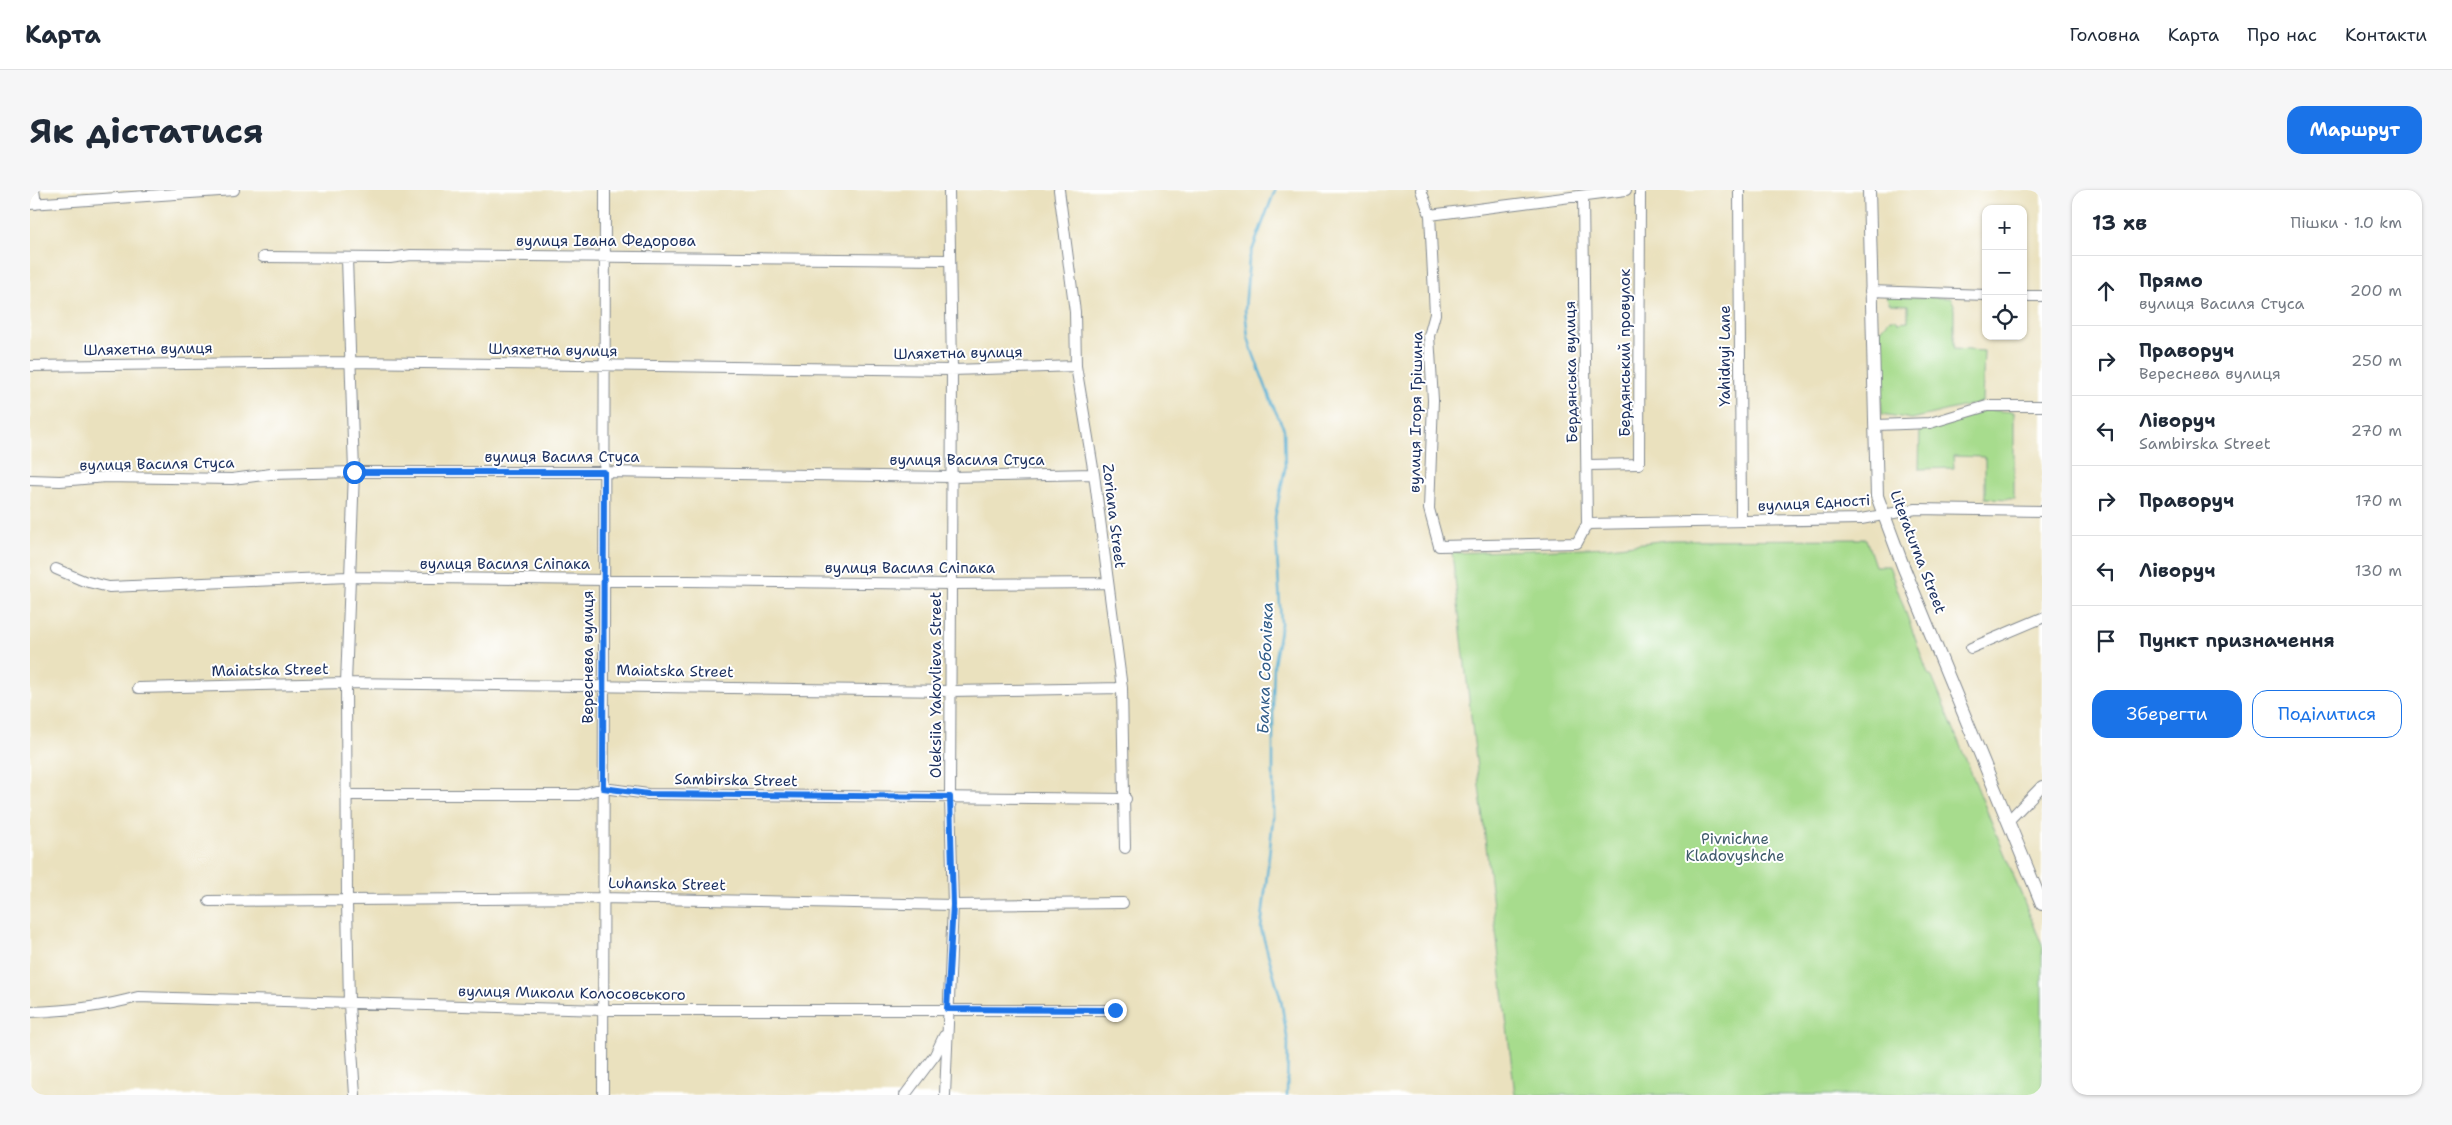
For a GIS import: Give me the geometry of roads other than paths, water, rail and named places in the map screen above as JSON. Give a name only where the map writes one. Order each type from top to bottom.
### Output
[{"type":"street","points":[[34,190],[33,204],[183,192],[234,190]]},
{"type":"street","name":"Вереснева вулиця","points":[[603,1095],[605,190]]},
{"type":"street","name":"Oleksiia Yakovlieva Street","points":[[945,1095],[946,1030],[953,905],[950,797],[952,691],[952,370],[949,190]]},
{"type":"street","name":"Zoriana Street","points":[[1059,190],[1075,312],[1076,366],[1094,474],[1122,688],[1126,798],[1125,848]]},
{"type":"street","name":"вулиця Ігоря Грішина","points":[[1421,190],[1430,215],[1435,314],[1429,336],[1433,400],[1429,509],[1439,546],[1577,543],[1588,524]]},
{"type":"street","points":[[1430,215],[1562,195],[1583,197],[1626,190]]},
{"type":"street","name":"Бердянський провулок","points":[[1588,465],[1639,464],[1640,190]]},
{"type":"street","name":"Yahidnyi Lane","points":[[1739,190],[1740,521]]},
{"type":"street","name":"Literaturna Street","points":[[1869,190],[1870,291],[1877,425],[1875,472],[1878,496],[1883,514],[2042,904]]},
{"type":"street","name":"Бердянська вулиця","points":[[1583,197],[1588,524]]},
{"type":"street","name":"вулиця Івана Федорова","points":[[263,257],[347,258],[411,255],[949,260]]},
{"type":"street","points":[[347,258],[354,472],[353,541],[348,577],[346,683],[347,902],[349,1004],[355,1095]]},
{"type":"street","points":[[1870,291],[1982,295]]},
{"type":"street","points":[[2027,296],[2042,296]]},
{"type":"street","name":"Шляхетна вулиця","points":[[30,366],[349,362],[952,370],[1076,366]]},
{"type":"street","points":[[1877,425],[1930,422],[1987,406],[2042,406]]},
{"type":"street","name":"вулиця Василя Стуса","points":[[30,480],[60,481],[106,478],[232,479],[271,474],[354,472],[604,472],[951,476],[1094,474]]},
{"type":"street","name":"вулиця Єдності","points":[[1588,524],[1861,519],[1916,510],[2042,511]]},
{"type":"street","name":"вулиця Василя Сліпака","points":[[56,569],[84,581],[109,587],[348,577],[952,584],[1107,583]]},
{"type":"street","points":[[1971,648],[2042,618]]},
{"type":"street","name":"Maiatska Street","points":[[138,688],[346,683],[952,691],[1122,688]]},
{"type":"street","points":[[2008,821],[2042,786]]},
{"type":"street","name":"Sambirska Street","points":[[348,796],[579,794],[603,788],[648,794],[1126,798]]},
{"type":"street","name":"Luhanska Street","points":[[209,901],[347,902],[602,898],[953,905],[1124,903]]},
{"type":"street","name":"вулиця Миколи Колосовського","points":[[30,1012],[63,1011],[106,1006],[138,997],[604,1010],[1115,1010]]},
{"type":"street","points":[[905,1095],[935,1055],[946,1030]]},
{"type":"waterway","name":"Балка Соболівка","points":[[1275,190],[1249,259],[1245,310],[1248,337],[1253,353],[1284,429],[1285,469],[1275,517],[1281,624],[1274,664],[1273,819],[1261,929],[1281,1000],[1288,1043],[1287,1095]]},
{"type":"park label","name":"Pivnichne Kladovyshche","points":[[1735,848]]}]
